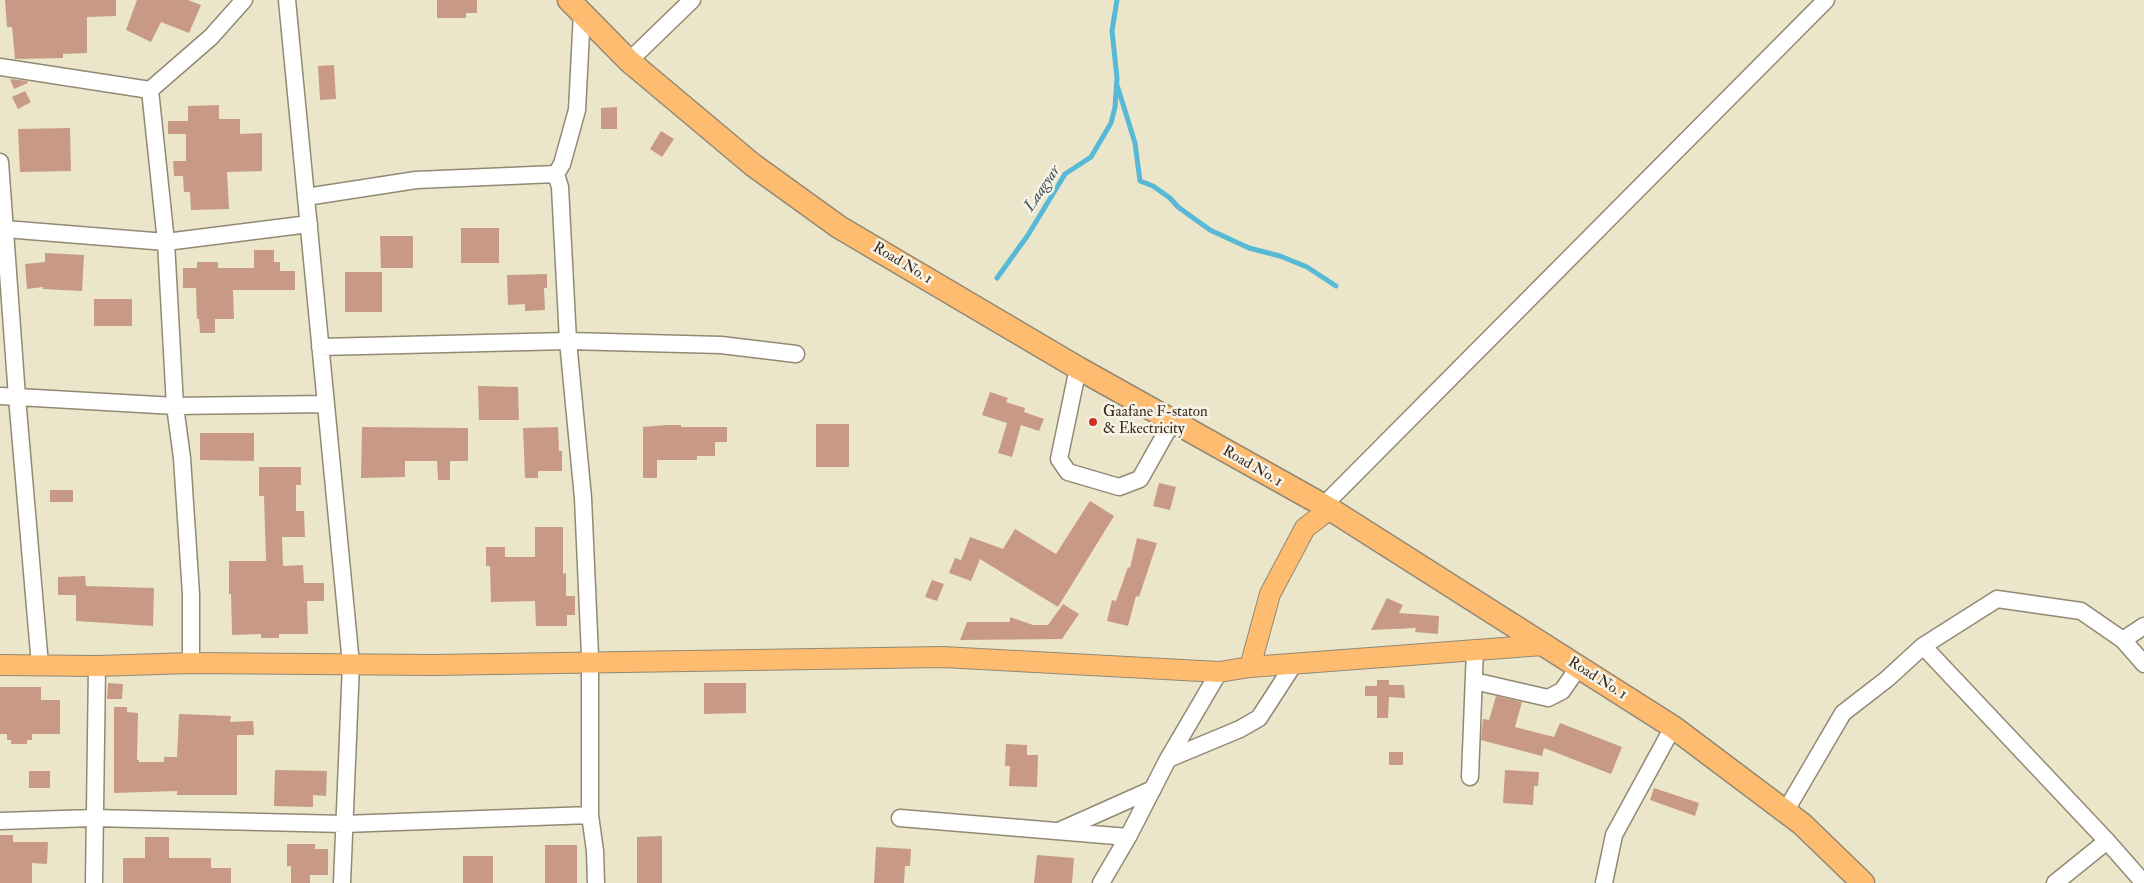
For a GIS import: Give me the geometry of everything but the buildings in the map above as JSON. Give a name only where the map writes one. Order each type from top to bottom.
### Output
[{"type":"highway","name":"Road No. 1","points":[[576,6],[629,61],[753,165],[839,227],[1078,368],[1326,508],[1673,727],[1802,824],[1863,883]]},
{"type":"main road","points":[[1250,667],[1270,594],[1305,528],[1326,508]]},
{"type":"main road","points":[[0,665],[590,662],[943,657],[1219,672],[1250,667],[1543,645]]},
{"type":"street","points":[[0,67],[150,90],[211,37],[244,0]]},
{"type":"street","points":[[287,0],[351,664],[342,883]]},
{"type":"street","points":[[629,61],[692,0]]},
{"type":"street","points":[[1326,508],[1826,0]]},
{"type":"street","points":[[576,6],[577,110],[562,164],[556,174],[560,187],[568,341],[583,498],[590,662],[590,815],[595,852],[596,883]]},
{"type":"street","points":[[150,90],[166,242],[175,406],[182,458],[191,594],[191,663]]},
{"type":"street","points":[[0,162],[17,396],[40,665]]},
{"type":"street","points":[[306,197],[416,180],[556,174]]},
{"type":"street","points":[[5,229],[166,242],[308,224]]},
{"type":"street","points":[[320,347],[568,341],[721,346],[796,354]]},
{"type":"street","points":[[1078,368],[1059,458],[1068,472],[1119,487],[1140,479],[1172,422]]},
{"type":"street","points":[[0,396],[175,406],[326,404]]},
{"type":"street","points":[[1785,812],[1844,713],[1888,679],[1923,646],[1997,599],[2081,611],[2123,640],[2144,664]]},
{"type":"street","points":[[2123,640],[2144,626]]},
{"type":"street","points":[[1923,646],[2107,841],[2144,883]]},
{"type":"street","points":[[1470,777],[1476,649]]},
{"type":"street","points":[[1168,759],[1260,718],[1294,664]]},
{"type":"street","points":[[94,883],[97,748],[96,666]]},
{"type":"street","points":[[1474,681],[1548,698],[1562,690],[1578,668]]},
{"type":"street","points":[[1101,883],[1128,837],[1168,759],[1219,672]]},
{"type":"street","points":[[1604,883],[1614,835],[1673,727]]},
{"type":"street","points":[[1058,831],[1153,789]]},
{"type":"street","points":[[0,821],[94,818],[344,824],[590,815]]},
{"type":"street","points":[[900,818],[1128,837]]},
{"type":"street","points":[[2055,883],[2107,841]]},
{"type":"waterway","name":"Laagyar","points":[[997,278],[1028,235],[1065,174],[1091,157],[1111,123],[1115,107],[1117,78],[1112,31],[1117,0]]},
{"type":"waterway","points":[[1117,85],[1135,143],[1140,181],[1153,186],[1210,230],[1249,248],[1280,256],[1307,267],[1336,286]]},
{"type":"place","name":"Gaafane F-staton & Ekectricity","points":[[1093,422]]}]
